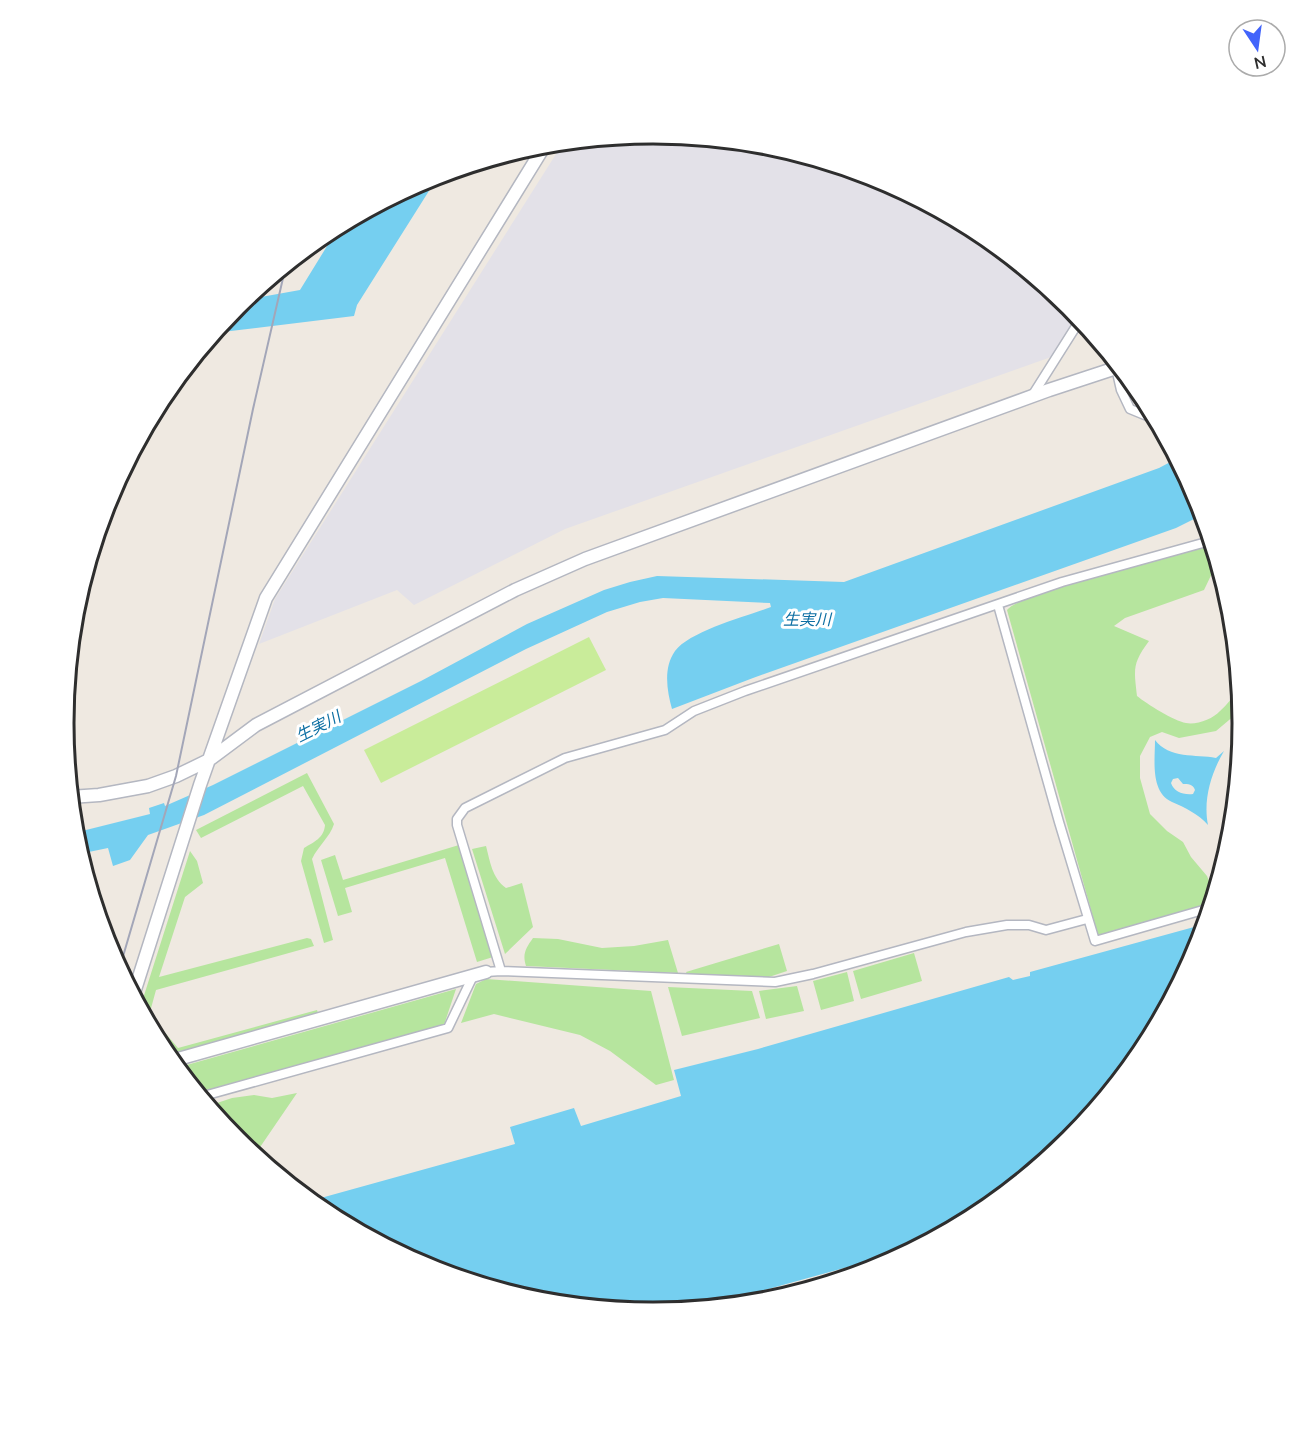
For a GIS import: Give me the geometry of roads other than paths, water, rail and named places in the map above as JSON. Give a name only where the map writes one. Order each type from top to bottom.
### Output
[{"type":"street","points":[[136,986],[200,785],[266,598],[538,156]]},
{"type":"street","points":[[1032,396],[1075,328]]},
{"type":"street","points":[[78,796],[148,786],[176,776],[209,760],[256,725],[505,595],[575,563],[1032,396],[1111,370]]},
{"type":"street","points":[[1119,382],[1130,409],[1141,414]]},
{"type":"street","points":[[501,971],[457,825],[457,819],[465,808],[565,758],[665,730],[694,711],[745,692],[1062,582],[1203,543]]},
{"type":"street","points":[[998,605],[1095,941],[1201,910]]},
{"type":"street","points":[[180,1058],[486,972],[775,982],[813,974],[966,932],[1007,925],[1029,925],[1046,930],[1087,919]]},
{"type":"street","points":[[209,1095],[448,1028],[473,976]]},
{"type":"water","points":[[430,189],[357,305],[354,316],[227,331],[261,297],[300,290],[328,244],[396,204]]},
{"type":"water","name":"生実川","points":[[1170,462],[1194,519],[1176,528],[672,709],[667,672],[675,651],[693,637],[771,607],[770,603],[663,598],[607,612],[526,649],[204,815],[148,835],[130,860],[113,866],[108,848],[88,852],[84,831],[150,814],[149,808],[164,803],[165,806],[213,785],[421,681],[527,624],[604,590],[657,576],[844,582]]},
{"type":"water","points":[[1155,740],[1168,750],[1183,755],[1216,758],[1224,751],[1215,768],[1207,796],[1208,825],[1192,812],[1172,802],[1160,791],[1155,775]],"holes":[[[1178,778],[1183,784],[1193,787],[1195,790],[1193,794],[1179,792],[1171,783],[1173,779]]]},
{"type":"water","points":[[1194,927],[1172,980],[1134,1045],[1112,1076],[1062,1133],[1005,1183],[974,1205],[909,1243],[860,1264],[728,1298],[652,1302],[577,1298],[503,1283],[466,1272],[396,1243],[321,1198],[515,1144],[510,1127],[574,1108],[581,1126],[681,1096],[674,1070],[758,1049],[1009,977],[1013,980],[1030,976],[1030,972]]},
{"type":"railway","points":[[123,957],[176,776],[253,409],[283,278]]}]
